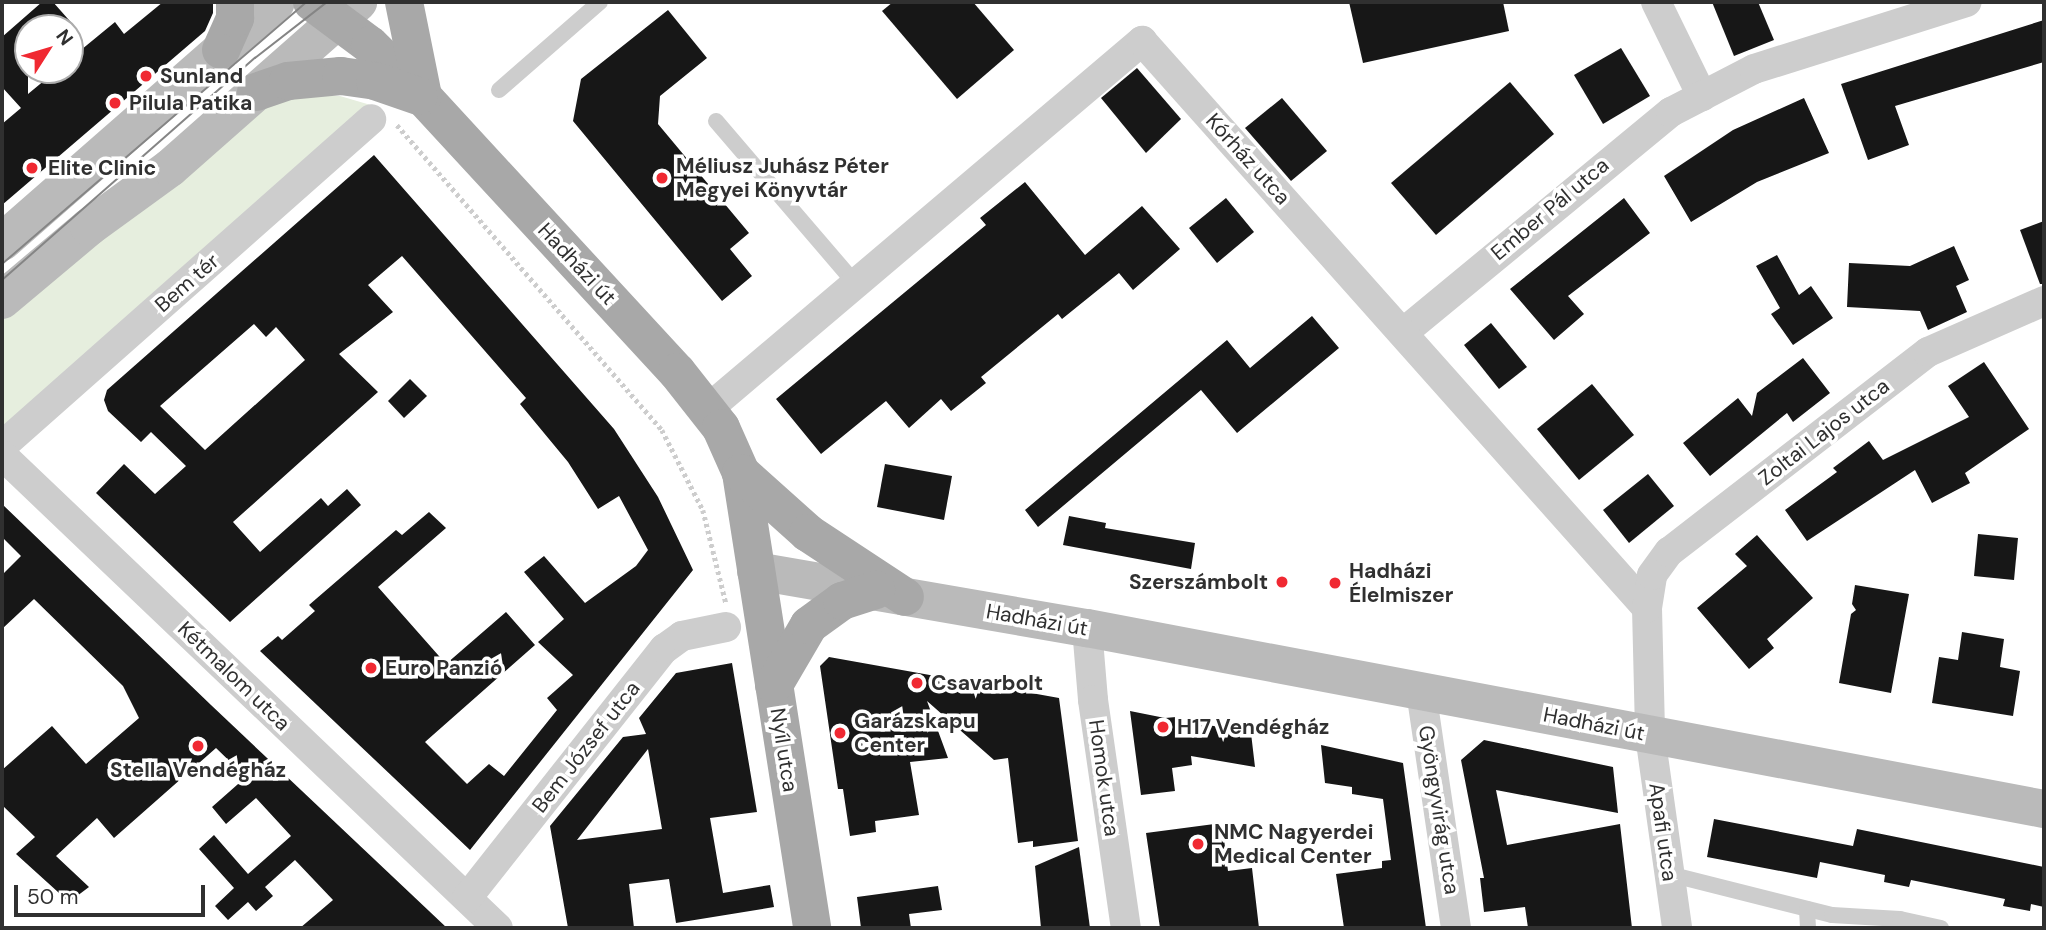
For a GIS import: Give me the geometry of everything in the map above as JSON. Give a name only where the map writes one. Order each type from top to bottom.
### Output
[{"type":"main road","points":[[221,50],[235,18],[235,2]]},
{"type":"main road","points":[[404,2],[424,98]]},
{"type":"main road","name":"Hadházi út","points":[[336,8],[424,98],[709,408],[741,474],[756,571]]},
{"type":"main road","points":[[256,92],[288,81],[341,76],[375,81],[424,98]]},
{"type":"main road","points":[[741,474],[808,533],[890,593]]},
{"type":"main road","name":"Nyíl utca","points":[[756,571],[813,928]]},
{"type":"main road","points":[[774,685],[794,645],[817,617],[842,601],[890,593]]},
{"type":"street","points":[[2,242],[276,2]]},
{"type":"street","points":[[1656,2],[1703,96]]},
{"type":"street","name":"Ember Pál utca","points":[[1404,332],[1605,163],[1671,112],[1754,69],[1967,2]]},
{"type":"street","points":[[2,300],[89,227],[170,168],[256,92],[336,8]]},
{"type":"street","name":"Kórház utca","points":[[709,408],[1142,41],[1404,332],[1647,608]]},
{"type":"street","name":"Bem tér","points":[[2,446],[380,117]]},
{"type":"street","name":"Zoltai Lajos utca","points":[[1647,608],[1652,575],[1670,552],[1928,352],[2044,301]]},
{"type":"street","name":"Kétmalom utca","points":[[2,455],[498,928]]},
{"type":"street","name":"Hadházi út","points":[[756,571],[1087,628],[2044,809]]},
{"type":"street","points":[[1647,608],[1650,735]]},
{"type":"street","name":"Bem József utca","points":[[467,898],[668,645],[726,617]]},
{"type":"street","name":"Homok utca","points":[[1087,628],[1093,700],[1126,928]]},
{"type":"street","name":"Gyöngyvirág utca","points":[[1421,691],[1456,928]]},
{"type":"street","name":"Apafi utca","points":[[1650,735],[1677,928]]},
{"type":"lane","points":[[499,90],[600,2]]},
{"type":"lane","points":[[716,121],[855,284]]},
{"type":"lane","points":[[1669,874],[1850,918],[1941,928]]},
{"type":"lane","points":[[1807,909],[1808,928]]},
{"type":"path","points":[[380,117],[662,430],[703,510],[726,617]]},
{"type":"green space","points":[[256,92],[340,96],[374,106],[2,446],[2,300]]},
{"type":"building","points":[[42,2],[53,2],[64,14],[28,14]]},
{"type":"building","points":[[163,2],[213,2],[213,13],[205,31],[2,205],[2,124],[21,108],[2,87],[2,37],[14,26],[14,84],[28,84],[28,94],[40,84],[84,84],[84,47],[115,22],[124,34]]},
{"type":"building","points":[[893,2],[973,2],[1014,50],[957,99],[882,11]]},
{"type":"building","points":[[1349,2],[1503,2],[1509,31],[1363,63]]},
{"type":"building","points":[[1712,2],[1758,2],[1774,40],[1734,56]]},
{"type":"building","name":"Méliusz Juhász Péter Megyei Könyvtár","points":[[668,10],[707,58],[660,96],[658,124],[749,233],[730,249],[752,276],[722,301],[573,121],[581,79]]},
{"type":"building","points":[[2044,20],[2044,62],[1895,106],[1909,145],[1868,160],[1841,84]]},
{"type":"building","points":[[1621,48],[1650,96],[1603,124],[1574,75]]},
{"type":"building","points":[[1137,68],[1181,119],[1146,153],[1101,98]]},
{"type":"building","points":[[1510,82],[1554,134],[1436,235],[1391,183]]},
{"type":"building","points":[[1282,98],[1327,151],[1291,181],[1245,128]]},
{"type":"building","points":[[1804,98],[1829,153],[1757,182],[1691,222],[1664,176],[1733,130]]},
{"type":"building","points":[[374,155],[614,429],[658,497],[693,570],[470,850],[260,651],[278,636],[282,640],[315,611],[309,605],[396,530],[402,535],[429,512],[446,528],[378,587],[446,664],[506,612],[535,645],[425,742],[467,784],[489,764],[504,776],[557,710],[547,698],[573,675],[538,642],[564,619],[524,572],[544,556],[585,603],[636,566],[648,550],[619,496],[598,509],[568,462],[520,404],[526,398],[402,256],[368,285],[393,312],[339,354],[378,392],[233,522],[260,552],[321,498],[328,506],[347,489],[361,505],[230,622],[96,493],[124,464],[155,494],[186,466],[151,432],[141,442],[108,411],[104,400],[107,390]],"holes":[[[254,324],[266,337],[276,327],[305,360],[205,450],[160,406]]]},
{"type":"building","points":[[1025,182],[1085,255],[1142,206],[1180,249],[1133,290],[1119,273],[1062,319],[1058,314],[981,377],[986,383],[951,411],[941,399],[909,428],[886,401],[821,454],[776,399],[986,225],[980,218]]},
{"type":"building","points":[[1226,198],[1254,232],[1217,263],[1189,228]]},
{"type":"building","points":[[1624,198],[1650,233],[1568,296],[1584,314],[1554,340],[1510,289]]},
{"type":"building","points":[[2044,221],[2044,284],[2040,284],[2020,230]]},
{"type":"building","points":[[1954,246],[1969,280],[1956,286],[1967,312],[1928,330],[1920,311],[1847,307],[1849,263],[1910,266]]},
{"type":"building","points":[[1777,255],[1799,295],[1811,286],[1833,318],[1793,345],[1771,314],[1780,308],[1756,266]]},
{"type":"building","points":[[1312,316],[1339,348],[1237,433],[1201,390],[1038,527],[1025,510],[1227,340],[1250,368]]},
{"type":"building","points":[[1491,323],[1527,367],[1499,389],[1464,345]]},
{"type":"building","points":[[1803,358],[1830,393],[1793,422],[1787,413],[1710,476],[1683,443],[1738,398],[1752,416],[1757,393]]},
{"type":"building","points":[[1984,362],[2029,429],[1965,473],[1970,483],[1932,503],[1915,470],[1807,541],[1785,510],[1837,472],[1833,468],[1869,441],[1883,460],[1969,417],[1948,386]]},
{"type":"building","points":[[410,379],[427,396],[404,418],[388,401]]},
{"type":"building","points":[[1592,384],[1634,435],[1579,480],[1537,429]]},
{"type":"building","points":[[885,464],[952,476],[944,520],[877,507]]},
{"type":"building","points":[[1648,474],[1674,506],[1629,543],[1603,510]]},
{"type":"building","points":[[2,504],[447,928],[300,928],[333,900],[295,860],[265,887],[273,896],[256,911],[248,902],[228,920],[215,906],[234,888],[199,849],[214,835],[248,874],[291,836],[256,798],[226,824],[212,807],[246,777],[216,748],[114,838],[97,818],[56,856],[89,887],[69,902],[16,854],[35,837],[2,805],[2,770],[52,726],[86,764],[139,718],[123,686],[34,599],[2,629],[2,575],[21,556],[2,537]]},
{"type":"building","points":[[1069,516],[1106,523],[1105,528],[1195,543],[1191,569],[1063,545]]},
{"type":"building","points":[[1978,534],[2018,538],[2014,580],[1974,576]]},
{"type":"building","points":[[1757,535],[1813,598],[1767,639],[1774,648],[1749,669],[1697,608],[1747,566],[1735,554]]},
{"type":"building","points":[[1855,585],[1909,594],[1891,693],[1839,683],[1851,614],[1856,610],[1852,604]]},
{"type":"building","points":[[1962,632],[2004,639],[2000,667],[2020,671],[2013,716],[1932,703],[1939,657],[1958,660]]},
{"type":"building","points":[[829,657],[1059,698],[1078,841],[1033,847],[1033,841],[1018,843],[1008,758],[994,760],[927,701],[948,758],[910,762],[919,815],[875,821],[876,832],[850,836],[843,789],[838,789],[820,666]]},
{"type":"building","points":[[732,663],[757,812],[710,818],[723,893],[770,885],[774,907],[676,923],[669,879],[629,884],[634,928],[568,928],[550,826],[623,737],[646,734],[639,718],[676,673]],"holes":[[[648,749],[662,829],[577,840]]]},
{"type":"building","points":[[1130,711],[1165,718],[1187,716],[1187,721],[1251,733],[1255,767],[1191,756],[1192,765],[1172,768],[1175,791],[1141,795]]},
{"type":"building","points":[[1484,740],[1613,767],[1618,813],[1496,790],[1507,845],[1620,824],[1632,928],[1528,928],[1525,907],[1484,912],[1480,878],[1484,878],[1461,760]]},
{"type":"building","points":[[1321,745],[1403,763],[1426,928],[1344,928],[1336,874],[1382,868],[1382,861],[1391,860],[1383,799],[1352,794],[1352,787],[1325,783]]},
{"type":"building","points":[[1714,819],[1853,846],[1857,829],[2044,867],[2044,907],[2031,904],[2030,911],[2003,906],[2005,899],[1911,880],[1909,887],[1884,882],[1885,875],[1820,862],[1817,878],[1707,857]]},
{"type":"building","points":[[1222,823],[1228,871],[1252,868],[1259,928],[1160,928],[1146,833]]},
{"type":"building","points":[[1079,847],[1090,928],[1041,928],[1035,866]]},
{"type":"building","points":[[938,886],[942,910],[909,914],[911,928],[861,928],[857,897]]},
{"type":"tram line","points":[[2,264],[307,2]]},
{"type":"tram line","points":[[2,280],[255,58],[327,2]]},
{"type":"place","name":"Sunland","points":[[146,76]]},
{"type":"place","name":"Pilula Patika","points":[[115,103]]},
{"type":"place","name":"Elite Clinic","points":[[32,168]]},
{"type":"place","name":"Méliusz Juhász Péter Megyei Könyvtár","points":[[662,178]]},
{"type":"place","name":"Szerszámbolt","points":[[1282,582]]},
{"type":"place","name":"Hadházi Élelmiszer","points":[[1335,583]]},
{"type":"place","name":"Euro Panzió","points":[[371,668]]},
{"type":"place","name":"Csavarbolt","points":[[917,683]]},
{"type":"place","name":"H17 Vendégház","points":[[1163,727]]},
{"type":"place","name":"Garázskapu Center","points":[[840,733]]},
{"type":"place","name":"Stella Vendégház","points":[[198,746]]},
{"type":"place","name":"NMC Nagyerdei Medical Center","points":[[1198,844]]}]
